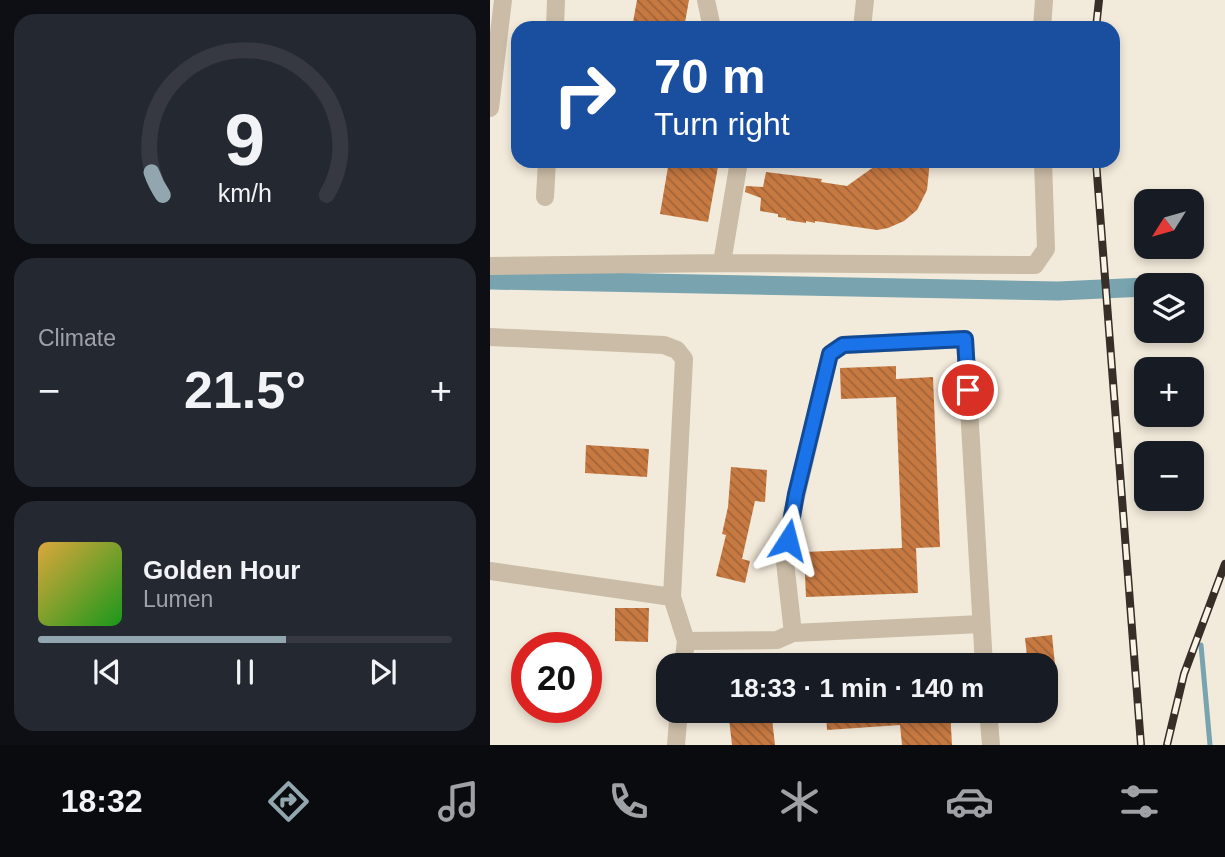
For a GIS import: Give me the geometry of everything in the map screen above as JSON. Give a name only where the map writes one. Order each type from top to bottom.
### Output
[{"type":"street","points":[[490,108],[494,38],[503,0]]},
{"type":"street","points":[[555,21],[556,0]]},
{"type":"street","points":[[706,0],[710,21]]},
{"type":"street","points":[[863,21],[866,0]]},
{"type":"street","points":[[1042,21],[1044,0]]},
{"type":"street","points":[[545,197],[547,168]]},
{"type":"street","points":[[722,263],[738,168]]},
{"type":"street","points":[[490,265],[1035,265],[1046,249],[1043,168]]},
{"type":"street","points":[[490,337],[664,345],[677,350],[684,359],[672,597],[685,641],[684,653]]},
{"type":"street","points":[[793,633],[785,562],[791,518],[830,354],[843,345],[965,339],[983,653]]},
{"type":"street","points":[[490,571],[672,597]]},
{"type":"street","points":[[685,641],[777,640],[793,633],[981,624]]},
{"type":"street","points":[[676,745],[678,723]]},
{"type":"street","points":[[989,723],[991,745]]},
{"type":"building","points":[[637,0],[689,0],[685,21],[633,21]]},
{"type":"building","points":[[668,168],[718,168],[708,222],[660,214]]},
{"type":"building","points":[[872,168],[929,168],[927,190],[917,210],[904,221],[877,230],[815,221],[806,223],[786,220],[778,217],[778,214],[760,211],[761,198],[745,192],[746,186],[763,187],[766,172],[822,179],[821,182],[847,186]]},
{"type":"building","points":[[896,366],[896,379],[933,377],[940,547],[916,548],[918,593],[806,597],[804,552],[902,548],[896,397],[841,399],[840,368]]},
{"type":"building","points":[[586,445],[649,449],[647,477],[585,473]]},
{"type":"building","points":[[731,467],[767,470],[765,502],[755,501],[742,559],[750,561],[745,583],[716,576],[726,535],[722,534],[728,507]]},
{"type":"building","points":[[615,608],[649,608],[648,642],[615,641]]},
{"type":"building","points":[[1052,635],[1054,653],[1027,653],[1025,638]]},
{"type":"building","points":[[729,723],[772,723],[775,745],[732,745]]},
{"type":"building","points":[[827,723],[951,723],[952,745],[902,745],[900,725],[827,730]]},
{"type":"waterway","points":[[490,280],[1058,291],[1134,288]]},
{"type":"waterway","points":[[1201,645],[1210,745]]},
{"type":"railway","points":[[1097,21],[1099,0]]},
{"type":"railway","points":[[1097,168],[1141,745]]},
{"type":"railway","points":[[1167,745],[1184,674],[1225,564]]},
{"type":"route","points":[[788,540],[796,494],[830,354],[843,345],[965,339],[968,390]]}]
